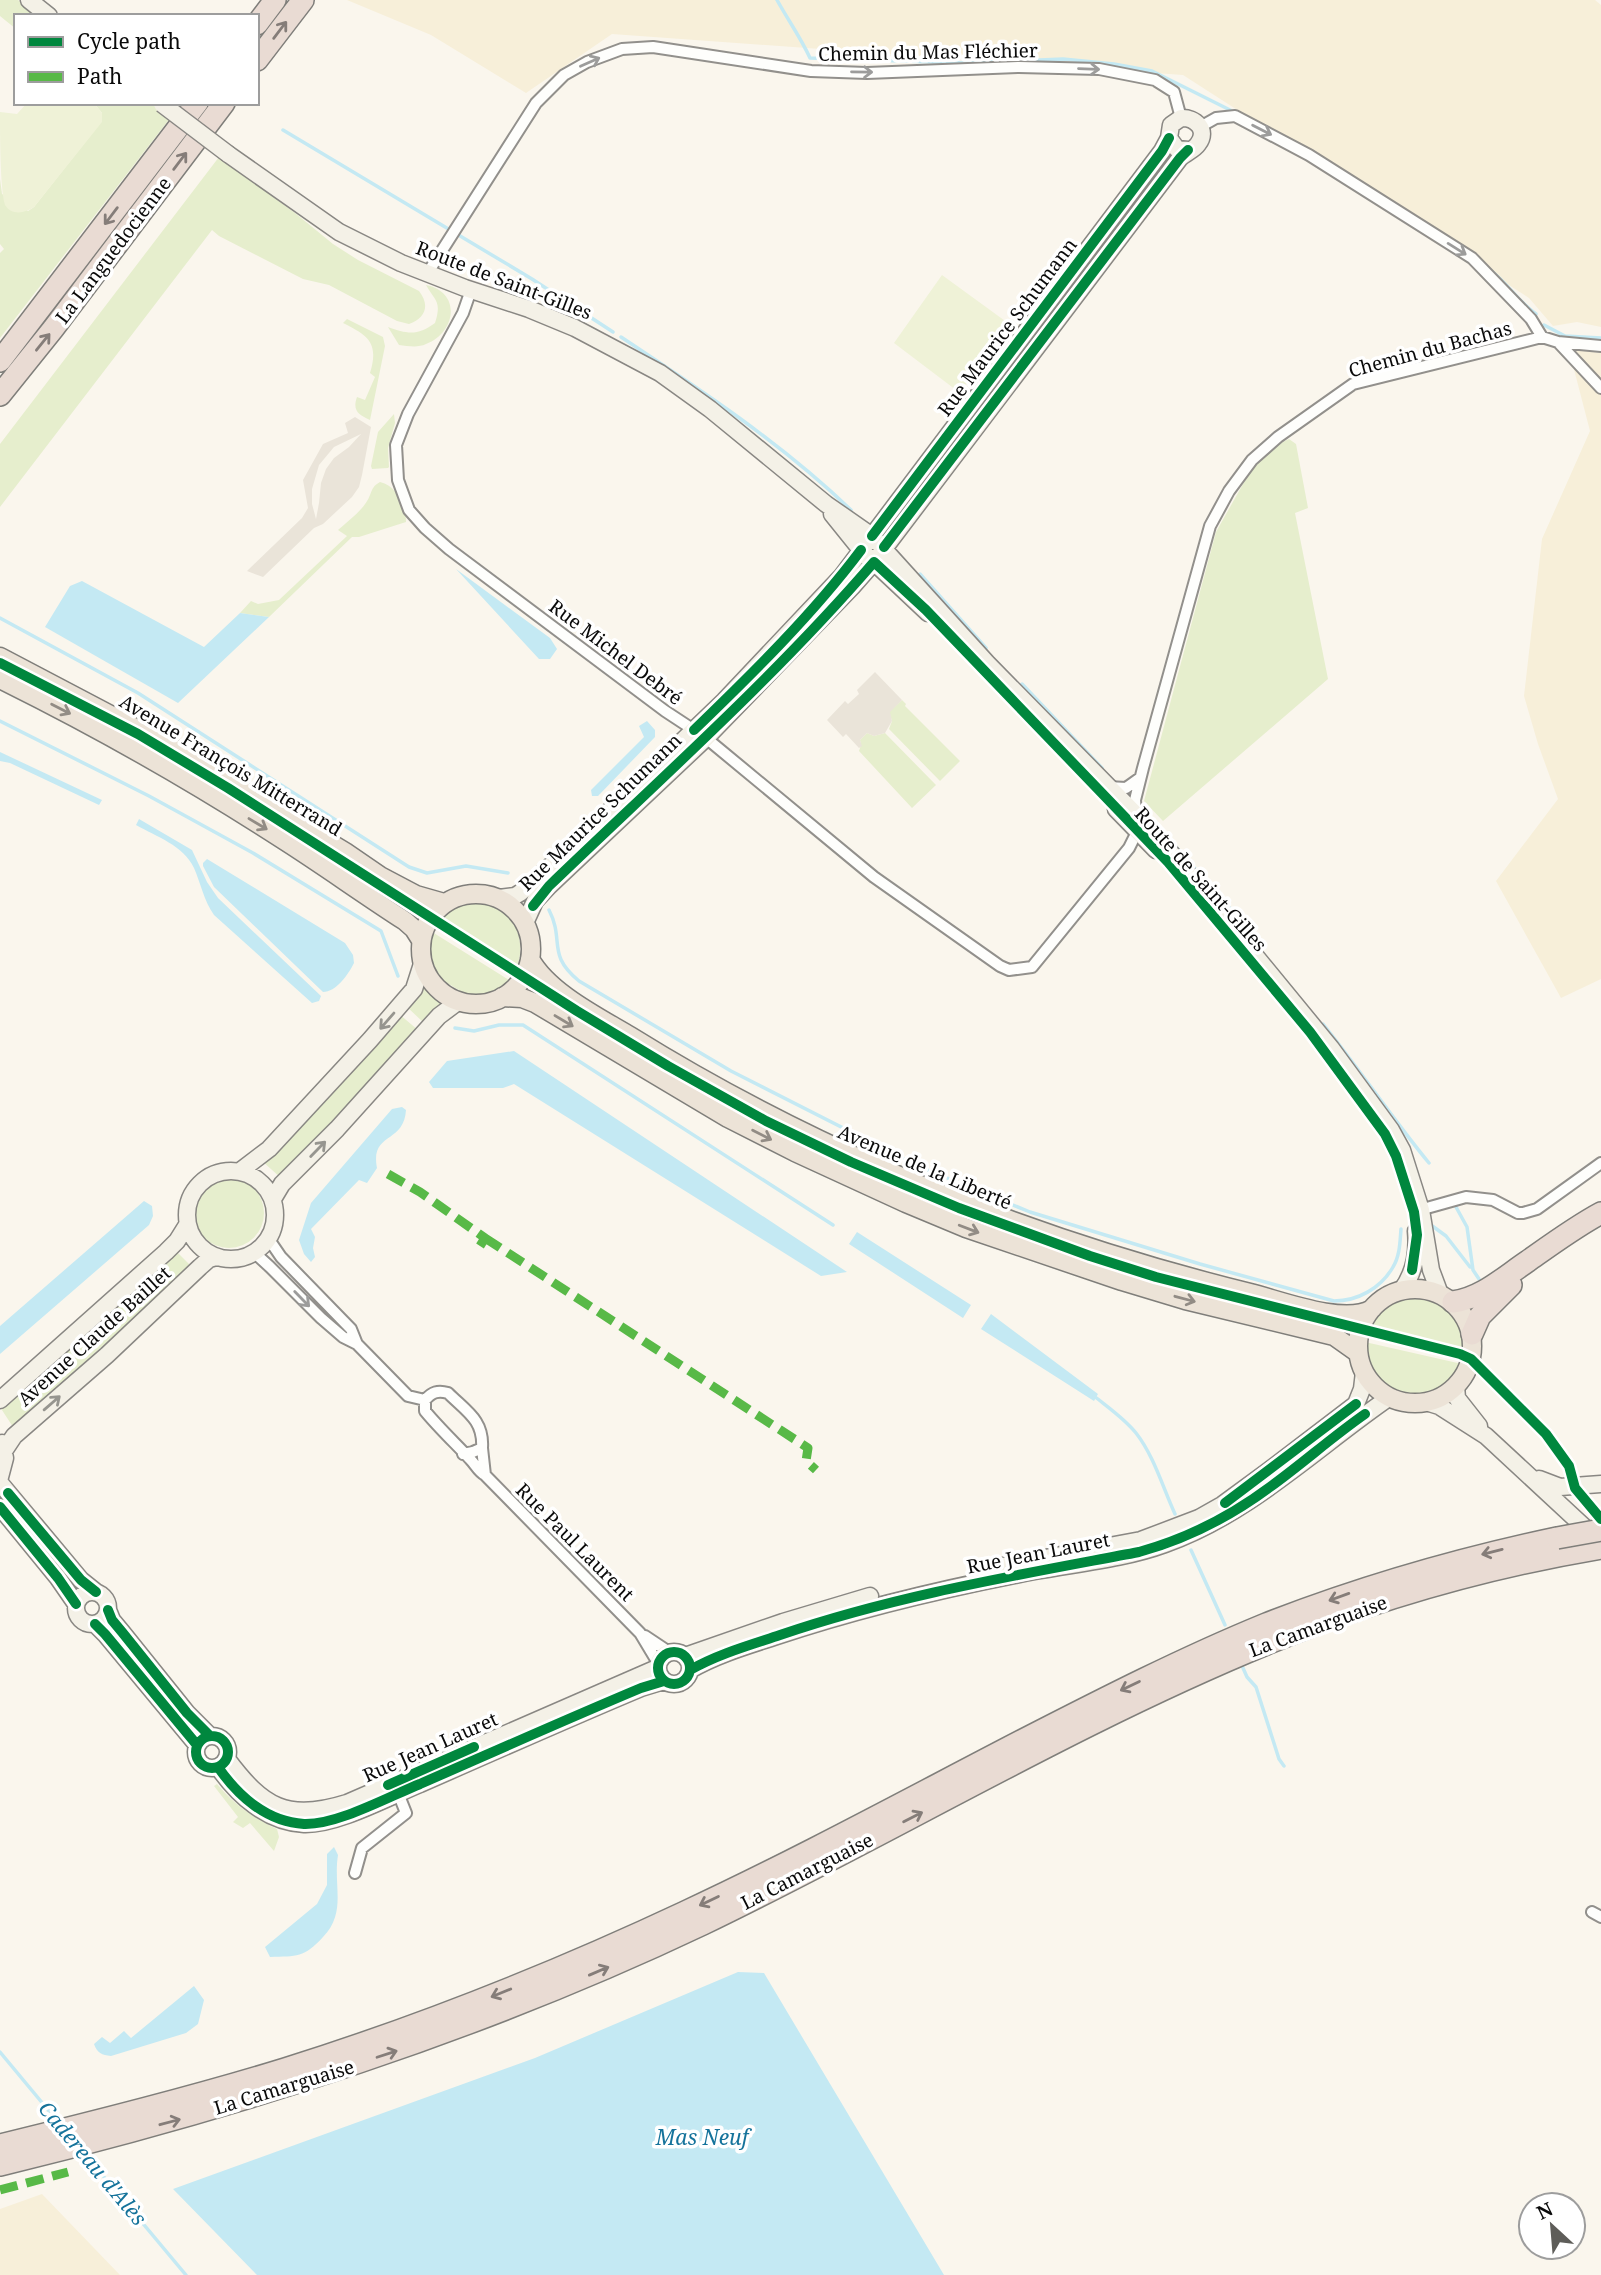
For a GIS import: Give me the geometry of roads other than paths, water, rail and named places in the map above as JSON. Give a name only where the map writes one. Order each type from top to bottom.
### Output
[{"type":"highway","points":[[259,21],[275,0]]},
{"type":"highway","points":[[259,57],[303,0]]},
{"type":"highway","name":"La Languedocienne","points":[[0,361],[195,105]]},
{"type":"highway","name":"La Languedocienne","points":[[0,395],[222,105]]},
{"type":"highway","points":[[1446,1298],[1466,1300],[1494,1285],[1566,1234],[1601,1213]]},
{"type":"highway","points":[[1472,1334],[1475,1323],[1486,1309],[1520,1278],[1557,1254],[1601,1231]]},
{"type":"highway","name":"La Camarguaise","points":[[0,2145],[39,2145],[104,2139],[286,2088],[490,2016],[627,1959],[779,1886],[1156,1692],[1331,1619],[1563,1545],[1601,1530]]},
{"type":"highway","name":"La Camarguaise","points":[[0,2165],[88,2122],[288,2068],[390,2034],[482,2000],[602,1950],[769,1871],[1092,1704],[1266,1624],[1368,1587],[1491,1552],[1563,1545],[1601,1546]]},
{"type":"main road","points":[[29,0],[46,14]]},
{"type":"main road","name":"Route de Saint-Gilles","points":[[163,105],[339,232],[427,274],[575,328],[660,373],[719,416],[826,504],[878,542],[973,648],[1108,787],[1138,824]]},
{"type":"main road","points":[[1181,118],[1192,119],[1200,127],[1202,137],[1199,143],[1188,150],[1177,149],[1169,138],[1171,125],[1181,118]]},
{"type":"main road","name":"Rue Maurice Schumann","points":[[499,898],[514,896],[534,883],[700,734],[764,681],[874,562],[878,542],[1169,138]]},
{"type":"main road","name":"Rue Maurice Schumann","points":[[525,923],[535,901],[700,734],[842,576],[861,550],[878,542],[1188,150]]},
{"type":"main road","name":"Route de Saint-Gilles","points":[[826,504],[836,521],[861,550],[926,610],[1192,876],[1310,1020],[1384,1119],[1402,1150],[1431,1270],[1446,1298]]},
{"type":"main road","name":"Avenue François Mitterrand","points":[[0,657],[173,748],[380,876],[416,895],[444,903]]},
{"type":"main road","name":"Avenue François Mitterrand","points":[[0,679],[90,724],[283,839],[405,921],[421,940]]},
{"type":"main road","points":[[240,1171],[269,1149],[414,989],[422,964],[421,940],[430,917],[444,903],[465,894],[477,893],[499,898],[514,908],[525,923],[531,943],[530,959],[520,982],[502,997],[485,1003],[459,1002],[439,991],[422,964]]},
{"type":"main road","name":"Avenue de la Liberté","points":[[530,959],[538,972],[561,992],[659,1054],[776,1118],[897,1176],[1010,1222],[1186,1278],[1330,1313],[1356,1315],[1371,1309]]},
{"type":"main road","name":"Avenue de la Liberté","points":[[502,997],[522,998],[535,1003],[728,1118],[906,1203],[979,1233],[1122,1281],[1185,1300],[1334,1336],[1359,1353]]},
{"type":"main road","points":[[273,1199],[282,1184],[337,1129],[439,1016],[459,1002]]},
{"type":"main road","points":[[240,1171],[253,1176],[262,1183],[273,1199],[274,1226],[268,1238],[251,1254],[233,1259],[216,1257],[198,1245],[187,1225],[189,1199],[198,1184],[218,1172],[240,1171]]},
{"type":"main road","name":"Route de Saint-Gilles","points":[[1401,1291],[1409,1280],[1416,1254],[1418,1211]]},
{"type":"main road","name":"Avenue Claude Baillet","points":[[0,1401],[166,1252],[187,1225]]},
{"type":"main road","name":"Avenue Claude Baillet","points":[[2,1444],[107,1355],[200,1266],[216,1257]]},
{"type":"main road","points":[[1426,1402],[1442,1396],[1456,1386],[1469,1365],[1472,1334],[1463,1314],[1446,1298],[1418,1289],[1401,1291],[1388,1296],[1371,1309],[1361,1329],[1359,1353],[1364,1372],[1375,1387],[1404,1402],[1426,1402],[1439,1406],[1486,1436],[1601,1546]]},
{"type":"main road","name":"Rue Jean Lauret","points":[[222,1763],[269,1802],[294,1811],[321,1810],[347,1802],[671,1665],[845,1602],[969,1573],[1141,1540],[1199,1518],[1249,1485],[1356,1404],[1362,1389],[1364,1372]]},
{"type":"main road","points":[[1456,1386],[1457,1398],[1486,1436]]},
{"type":"main road","name":"Rue Jean Lauret","points":[[222,1763],[238,1792],[258,1808],[279,1819],[304,1824],[336,1819],[622,1696],[671,1665],[704,1662],[860,1609],[944,1588],[1139,1552],[1190,1535],[1267,1489],[1347,1426],[1390,1397]]},
{"type":"main road","points":[[0,1477],[3,1471],[2,1444]]},
{"type":"main road","points":[[1531,1477],[1559,1487],[1575,1488],[1601,1484]]},
{"type":"main road","points":[[0,1483],[81,1580],[105,1598],[112,1620],[187,1713],[203,1740]]},
{"type":"main road","points":[[0,1507],[63,1584],[76,1604]]},
{"type":"main road","points":[[96,1592],[81,1595],[76,1604],[76,1615],[89,1625],[104,1619],[108,1610]]},
{"type":"main road","points":[[95,1624],[203,1740]]},
{"type":"main road","points":[[219,1737],[226,1742],[229,1751],[222,1763],[209,1768],[201,1763],[196,1755],[203,1740],[219,1737]]},
{"type":"street","name":"Chemin du Mas Fléchier","points":[[427,274],[536,103],[564,75],[587,62],[622,50],[653,47],[811,71],[867,73],[1019,67],[1099,69],[1155,80],[1174,92],[1181,118]]},
{"type":"street","points":[[1200,127],[1216,118],[1234,116],[1309,155],[1472,258],[1531,319],[1542,337]]},
{"type":"street","name":"Rue Michel Debré","points":[[471,290],[463,313],[408,414],[396,445],[398,480],[409,510],[449,549],[665,711],[700,734],[874,877],[993,962],[1009,970],[1032,967],[1129,848],[1138,824]]},
{"type":"street","name":"Chemin du Bachas","points":[[1138,824],[1135,800],[1140,778],[1210,526],[1229,491],[1252,460],[1278,437],[1353,384],[1542,337],[1558,342],[1601,346]]},
{"type":"street","points":[[1558,342],[1601,388]]},
{"type":"street","points":[[1108,787],[1126,788],[1140,778]]},
{"type":"street","points":[[1418,1211],[1466,1197],[1493,1200],[1523,1213],[1537,1209],[1601,1163]]},
{"type":"street","points":[[268,1238],[281,1256],[351,1329],[357,1344]]},
{"type":"street","points":[[251,1254],[258,1256],[343,1337],[357,1344],[408,1396],[425,1399],[435,1392],[448,1393],[479,1424],[483,1435],[485,1475]]},
{"type":"street","name":"Rue Paul Laurent","points":[[425,1399],[425,1411],[472,1461],[477,1471],[485,1475],[671,1665]]},
{"type":"street","points":[[463,1454],[482,1448]]},
{"type":"street","points":[[355,1873],[362,1848],[406,1812],[398,1793]]},
{"type":"water","points":[[456,569],[550,638],[557,649],[550,659],[539,659]]},
{"type":"water","points":[[82,581],[204,647],[240,613],[269,617],[178,703],[45,627],[70,586]]},
{"type":"water","points":[[647,721],[655,730],[655,737],[598,796],[592,796],[591,790],[644,737],[639,726]]},
{"type":"water","points":[[0,752],[102,800],[99,805],[10,763],[0,761]]},
{"type":"water","points":[[139,819],[192,850],[218,898],[321,996],[319,1001],[312,1003],[214,915],[189,860],[169,842],[136,825]]},
{"type":"water","points":[[207,859],[345,943],[353,955],[354,963],[341,982],[323,992],[214,887],[203,866]]},
{"type":"water","points":[[514,1051],[847,1272],[821,1276],[514,1084],[503,1088],[433,1088],[429,1082],[447,1061]]},
{"type":"water","points":[[402,1107],[406,1110],[404,1121],[378,1149],[377,1168],[367,1183],[359,1180],[311,1229],[315,1237],[315,1257],[311,1262],[304,1254],[299,1240],[311,1203],[392,1109]]},
{"type":"water","points":[[144,1201],[152,1206],[153,1216],[149,1225],[0,1354],[0,1326]]},
{"type":"water","points":[[857,1232],[971,1305],[963,1318],[849,1244]]},
{"type":"water","points":[[991,1314],[1098,1394],[1094,1401],[981,1329]]},
{"type":"water","points":[[334,1847],[338,1855],[338,1898],[335,1918],[330,1928],[305,1952],[294,1956],[270,1957],[265,1947],[317,1904],[327,1885],[327,1854]]},
{"type":"water","name":"Mas Neuf","points":[[738,1972],[764,1973],[944,2275],[257,2275],[173,2189],[535,2058]]},
{"type":"water","points":[[194,1986],[204,2000],[198,2024],[186,2033],[111,2056],[97,2050],[94,2044],[102,2037],[110,2043],[124,2031],[131,2038]]},
{"type":"waterway","points":[[777,0],[810,58],[963,63],[1063,59],[1114,64],[1152,71],[1234,112]]},
{"type":"waterway","points":[[283,130],[532,279],[613,332]]},
{"type":"waterway","points":[[1490,270],[1536,314]]},
{"type":"waterway","points":[[1544,325],[1565,336],[1601,338]]},
{"type":"waterway","points":[[621,337],[769,440],[851,510]]},
{"type":"waterway","points":[[920,574],[986,648]]},
{"type":"waterway","points":[[0,618],[138,693],[409,867],[427,873],[466,866],[508,873]]},
{"type":"waterway","points":[[1022,684],[1102,768]]},
{"type":"waterway","points":[[0,721],[149,796],[253,853],[381,931],[398,976]]},
{"type":"waterway","points":[[1175,846],[1247,931]]},
{"type":"waterway","points":[[549,910],[554,921],[559,955],[579,981],[731,1071],[918,1166],[1030,1212],[1200,1264],[1334,1301],[1360,1296],[1382,1281],[1397,1258],[1401,1229]]},
{"type":"waterway","points":[[1323,1024],[1429,1163]]},
{"type":"waterway","points":[[455,1028],[474,1031],[499,1025],[523,1025],[833,1225]]},
{"type":"waterway","points":[[1456,1207],[1467,1227],[1473,1270],[1479,1279]]},
{"type":"waterway","points":[[1431,1225],[1446,1236],[1470,1267]]},
{"type":"waterway","points":[[1094,1396],[1136,1433],[1153,1462],[1175,1514]]},
{"type":"waterway","points":[[1191,1550],[1225,1625]]},
{"type":"waterway","points":[[1243,1668],[1256,1687],[1279,1759],[1284,1766]]},
{"type":"waterway","name":"Cadereau d'Alès","points":[[0,2052],[59,2123]]},
{"type":"waterway","name":"Cadereau d'Alès","points":[[84,2153],[186,2275]]}]
